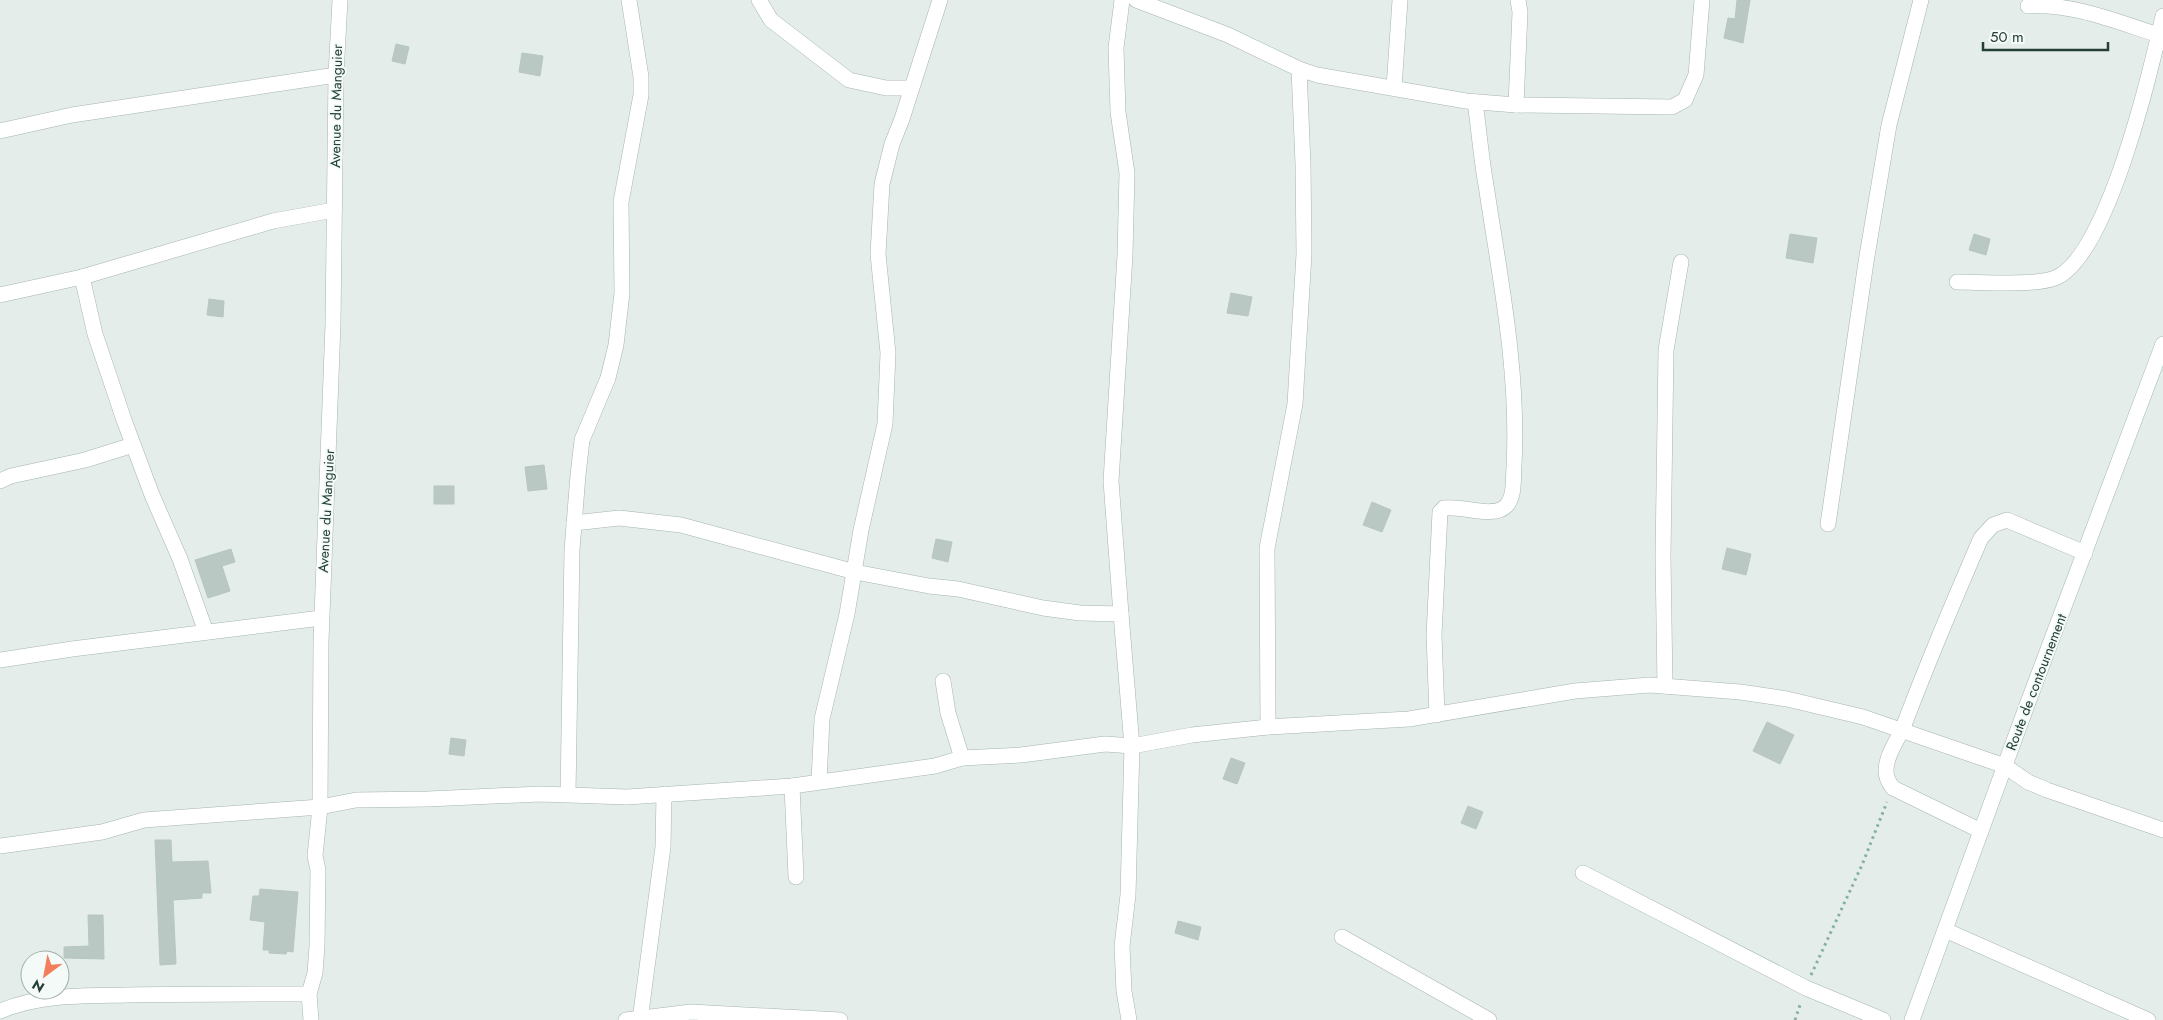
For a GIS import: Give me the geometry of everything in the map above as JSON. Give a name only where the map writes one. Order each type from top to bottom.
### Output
[{"type":"street","name":"Avenue du Manguier","points":[[311,1020],[309,994],[315,973],[317,946],[318,870],[315,856],[320,807],[321,618],[333,324],[336,75],[340,0]]},
{"type":"street","points":[[568,794],[574,523],[582,440],[608,378],[616,345],[622,293],[621,202],[642,95],[629,0]]},
{"type":"street","points":[[759,0],[771,20],[849,80],[886,88],[911,88]]},
{"type":"street","points":[[819,781],[822,719],[837,659],[855,572],[861,530],[885,424],[888,353],[878,254],[882,184],[892,144],[940,0]]},
{"type":"street","points":[[1122,0],[1116,48],[1118,112],[1127,173],[1126,246],[1111,481],[1132,746],[1128,895],[1122,946],[1124,991],[1129,1020]]},
{"type":"street","points":[[1136,0],[1228,35],[1299,69],[1317,75],[1475,102],[1516,105],[1672,107],[1685,100],[1696,75],[1702,0]]},
{"type":"street","points":[[1394,88],[1400,0]]},
{"type":"street","points":[[1516,105],[1520,12],[1518,0]]},
{"type":"street","points":[[1828,524],[1866,262],[1889,125],[1921,0]]},
{"type":"street","points":[[2028,6],[2054,6],[2084,12],[2159,35]]},
{"type":"street","points":[[1957,282],[2036,281],[2055,278],[2068,270],[2080,258],[2106,207],[2128,150],[2146,89],[2163,16]]},
{"type":"street","points":[[1268,727],[1267,548],[1295,404],[1304,254],[1304,164],[1299,69]]},
{"type":"street","points":[[0,131],[72,115],[336,75]]},
{"type":"street","points":[[1437,715],[1434,635],[1440,512],[1444,508],[1451,506],[1493,512],[1506,507],[1512,496],[1515,440],[1508,318],[1484,175],[1475,102]]},
{"type":"street","points":[[0,295],[82,277],[273,221],[334,210]]},
{"type":"street","points":[[1665,686],[1663,557],[1666,350],[1681,262]]},
{"type":"street","points":[[82,277],[95,334],[133,445],[180,559],[206,632]]},
{"type":"street","name":"Route de contournement","points":[[1912,1020],[2004,766],[2163,344]]},
{"type":"street","points":[[0,481],[11,476],[85,460],[133,445]]},
{"type":"street","points":[[574,523],[619,518],[681,525],[855,572],[929,586],[958,589],[1043,608],[1080,613],[1121,614]]},
{"type":"street","points":[[1981,830],[1893,788],[1888,782],[1886,772],[1888,760],[1902,730],[1931,653],[1981,538],[1993,525],[2007,520],[2085,553]]},
{"type":"street","points":[[0,660],[72,649],[321,618]]},
{"type":"street","points":[[943,681],[948,713],[962,758]]},
{"type":"street","points":[[0,846],[102,832],[144,820],[320,807],[356,800],[568,794],[627,797],[792,786],[910,770],[962,758],[1021,756],[1105,744],[1132,746],[1192,735],[1268,727],[1372,722],[1437,715],[1576,691],[1614,687],[1665,686],[1787,699],[1863,717],[2004,766],[2028,782],[2047,790],[2163,830]]},
{"type":"street","points":[[792,786],[796,877]]},
{"type":"street","points":[[664,794],[663,847],[636,1019],[691,1012],[840,1020]]},
{"type":"street","points":[[1583,873],[1806,988],[1883,1020]]},
{"type":"street","points":[[1945,930],[2148,1020]]},
{"type":"street","points":[[1342,937],[1489,1020]]},
{"type":"street","points":[[0,1011],[17,1004],[49,997],[167,994],[309,994]]},
{"type":"path","points":[[1806,988],[1820,952],[1862,865],[1893,788]]},
{"type":"building","points":[[1737,0],[1750,0],[1743,43],[1724,38],[1728,18],[1735,19]]},
{"type":"building","points":[[396,44],[409,47],[405,64],[392,61]]},
{"type":"building","points":[[522,53],[543,56],[540,76],[519,72]]},
{"type":"building","points":[[1790,234],[1817,238],[1813,263],[1786,258]]},
{"type":"building","points":[[1974,234],[1990,239],[1986,255],[1969,250]]},
{"type":"building","points":[[1231,293],[1252,297],[1248,316],[1227,313]]},
{"type":"building","points":[[209,299],[224,301],[223,317],[207,315]]},
{"type":"building","points":[[544,465],[547,489],[528,491],[525,467]]},
{"type":"building","points":[[434,486],[454,486],[454,504],[434,504]]},
{"type":"building","points":[[1372,502],[1391,510],[1382,532],[1363,525]]},
{"type":"building","points":[[936,539],[952,542],[948,562],[932,558]]},
{"type":"building","points":[[1727,548],[1751,554],[1746,575],[1722,569]]},
{"type":"building","points":[[231,549],[235,562],[222,566],[230,591],[208,598],[195,560]]},
{"type":"building","points":[[1767,722],[1794,735],[1780,764],[1753,751]]},
{"type":"building","points":[[451,738],[466,740],[464,756],[449,754]]},
{"type":"building","points":[[1231,758],[1245,763],[1237,784],[1223,779]]},
{"type":"building","points":[[1468,806],[1483,812],[1476,829],[1461,823]]},
{"type":"building","points":[[155,840],[171,840],[172,862],[208,861],[211,893],[202,893],[202,898],[173,900],[176,964],[160,965]]},
{"type":"building","points":[[260,889],[298,892],[293,952],[287,951],[286,954],[269,953],[269,950],[263,950],[265,922],[250,920],[253,896],[259,896]]},
{"type":"building","points":[[88,915],[103,915],[104,959],[70,958],[70,950],[64,950],[64,947],[89,946]]},
{"type":"building","points":[[1178,921],[1201,927],[1198,940],[1175,933]]}]
